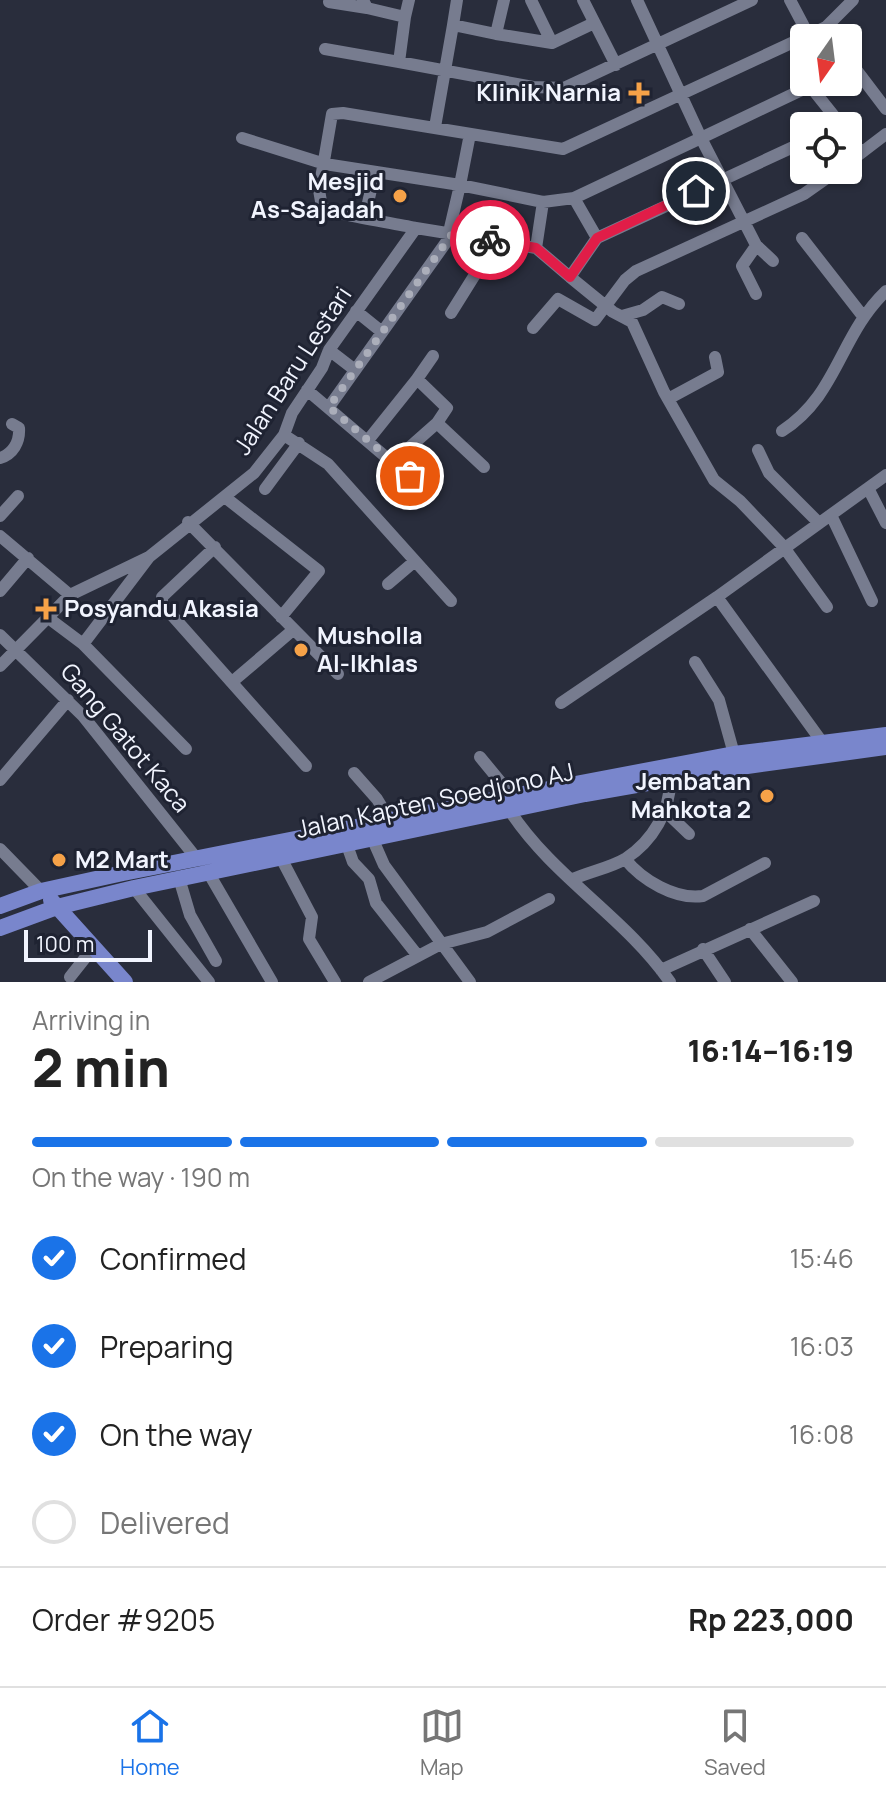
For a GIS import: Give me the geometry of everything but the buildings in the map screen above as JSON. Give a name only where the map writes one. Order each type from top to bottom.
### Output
[{"type":"main road","name":"Jalan Kapten Soedjono AJ","points":[[0,928],[57,907],[179,878],[202,865],[281,858],[373,840],[521,802],[734,754],[886,735]]},
{"type":"main road","name":"Jalan Kapten Soedjono AJ","points":[[0,906],[41,891],[202,865],[391,822],[886,747]]},
{"type":"main road","points":[[41,891],[125,982]]},
{"type":"street","points":[[399,62],[409,0]]},
{"type":"street","points":[[435,127],[457,0]]},
{"type":"street","points":[[496,34],[504,0]]},
{"type":"street","points":[[531,0],[552,43]]},
{"type":"street","points":[[583,0],[616,65]]},
{"type":"street","points":[[638,0],[721,180],[756,246],[773,261]]},
{"type":"street","points":[[790,0],[803,24]]},
{"type":"street","points":[[836,24],[853,0]]},
{"type":"street","points":[[329,2],[365,4],[405,17]]},
{"type":"street","points":[[325,49],[556,89],[658,46],[744,2]]},
{"type":"street","points":[[453,25],[552,43],[594,23]]},
{"type":"street","points":[[790,42],[563,149],[335,113],[330,118],[319,190],[322,207],[334,213],[536,248],[632,322],[668,399],[714,480],[730,491],[783,546],[827,607]]},
{"type":"street","points":[[862,77],[886,109]]},
{"type":"street","points":[[242,138],[325,164],[460,185],[543,202],[574,198],[810,86],[831,112]]},
{"type":"street","points":[[329,407],[451,233],[470,134]]},
{"type":"street","points":[[862,152],[886,134]]},
{"type":"street","points":[[570,277],[597,238],[790,148]]},
{"type":"street","points":[[365,216],[375,172]]},
{"type":"street","points":[[533,328],[558,299],[592,321],[636,271],[804,194],[818,184]]},
{"type":"street","points":[[574,198],[597,238]]},
{"type":"street","points":[[536,248],[543,202]]},
{"type":"street","name":"Jalan Baru Lestari","points":[[0,666],[70,595],[149,557],[188,522],[226,498],[263,463],[284,435],[292,413],[329,350],[416,228]]},
{"type":"street","points":[[802,238],[862,315]]},
{"type":"street","points":[[451,313],[496,241]]},
{"type":"street","points":[[756,246],[742,265],[756,294]]},
{"type":"street","points":[[782,431],[817,402],[862,315],[886,291]]},
{"type":"street","points":[[622,316],[643,310],[662,297],[679,304]]},
{"type":"street","points":[[356,311],[382,332]]},
{"type":"street","points":[[329,350],[355,370]]},
{"type":"street","points":[[369,439],[433,356]]},
{"type":"street","points":[[668,399],[718,372],[715,357]]},
{"type":"street","points":[[394,461],[437,423],[447,408],[417,379]]},
{"type":"street","points":[[307,390],[369,439],[427,492]]},
{"type":"street","points":[[437,423],[484,467]]},
{"type":"street","points":[[0,458],[9,454],[17,441],[19,428],[12,424]]},
{"type":"street","points":[[284,435],[328,464],[451,601]]},
{"type":"street","points":[[265,489],[299,443]]},
{"type":"street","points":[[758,450],[769,473],[819,523]]},
{"type":"street","points":[[561,703],[717,597],[783,546],[886,476]]},
{"type":"street","points":[[868,488],[886,523]]},
{"type":"street","points":[[0,516],[18,496]]},
{"type":"street","points":[[226,498],[319,571],[281,617]]},
{"type":"street","points":[[831,515],[872,601]]},
{"type":"street","points":[[188,522],[338,674]]},
{"type":"street","points":[[0,536],[70,595]]},
{"type":"street","points":[[215,547],[161,600],[306,766]]},
{"type":"street","points":[[83,644],[149,557]]},
{"type":"street","points":[[0,591],[28,558]]},
{"type":"street","points":[[388,584],[415,561]]},
{"type":"street","points":[[717,597],[822,742]]},
{"type":"street","points":[[47,617],[83,644],[186,749]]},
{"type":"street","points":[[232,682],[293,630]]},
{"type":"street","name":"Gang Gatot Kaca","points":[[0,635],[68,700],[202,865],[272,982]]},
{"type":"street","points":[[695,662],[719,700],[734,754]]},
{"type":"street","points":[[0,780],[68,700]]},
{"type":"street","points":[[480,757],[521,802],[571,880],[670,982]]},
{"type":"street","points":[[354,773],[377,799],[391,822]]},
{"type":"street","points":[[571,880],[625,859],[644,841],[666,812],[670,778]]},
{"type":"street","points":[[666,812],[689,834]]},
{"type":"street","points":[[373,840],[384,865],[470,982]]},
{"type":"street","points":[[347,845],[353,862],[369,879],[376,903],[418,956]]},
{"type":"street","points":[[0,849],[41,891]]},
{"type":"street","points":[[281,858],[312,917],[309,939],[335,982]]},
{"type":"street","points":[[625,859],[653,883],[693,897],[703,896],[765,863]]},
{"type":"street","points":[[179,878],[195,925],[216,961]]},
{"type":"street","points":[[134,888],[209,982]]},
{"type":"street","points":[[369,982],[441,944],[487,932],[549,899]]},
{"type":"street","points":[[661,970],[814,901]]},
{"type":"street","points":[[750,929],[792,982]]},
{"type":"street","points":[[70,977],[93,948]]},
{"type":"street","points":[[703,949],[725,982]]},
{"type":"way so far","points":[[410,476],[329,407],[452,234],[490,240]]},
{"type":"place","name":"Klinik Narnia","points":[[639,93]]},
{"type":"place","name":"Mesjid As-Sajadah","points":[[400,196]]},
{"type":"place","name":"Posyandu Akasia","points":[[46,609]]},
{"type":"place","name":"Musholla Al-Ikhlas","points":[[301,650]]},
{"type":"place","name":"Jembatan Mahkota 2","points":[[767,796]]},
{"type":"place","name":"M2 Mart","points":[[59,860]]},
{"type":"route","points":[[490,240],[536,248],[570,277],[597,238],[696,191]]}]
